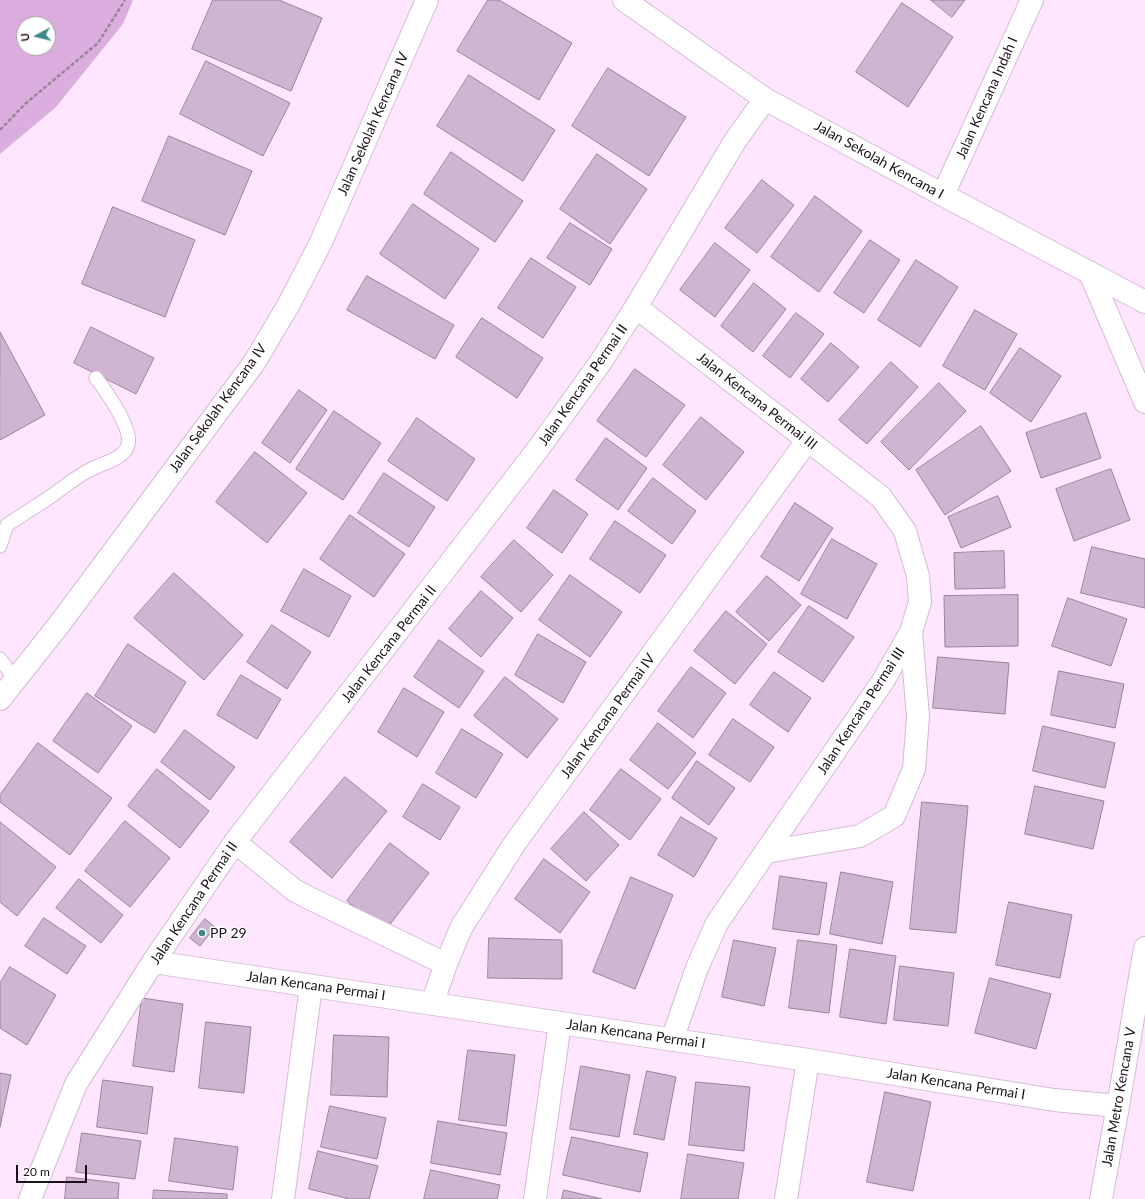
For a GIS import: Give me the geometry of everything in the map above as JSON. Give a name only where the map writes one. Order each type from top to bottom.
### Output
[{"type":"street","name":"Jalan Sekolah Kencana IV","points":[[0,699],[58,626],[254,363],[289,304],[321,242],[427,0]]},
{"type":"street","name":"Jalan Sekolah Kencana I","points":[[624,0],[765,98],[943,195],[1145,302]]},
{"type":"street","name":"Jalan Kencana Indah I","points":[[943,195],[1032,0]]},
{"type":"street","name":"Jalan Kencana Permai II","points":[[30,1199],[76,1084],[153,962],[235,842],[538,449],[600,363],[636,307],[735,141],[765,98]]},
{"type":"street","points":[[1090,273],[1145,402]]},
{"type":"street","name":"Jalan Kencana Permai III","points":[[636,307],[881,497],[905,531],[918,576],[920,602],[912,632],[883,681],[718,922],[697,968],[672,1040]]},
{"type":"street","name":"Jalan Kencana Permai IV","points":[[432,1004],[461,928],[515,843],[807,441]]},
{"type":"street","points":[[766,852],[860,836],[894,816],[914,769],[918,717],[912,632]]},
{"type":"street","points":[[235,842],[294,890],[446,964]]},
{"type":"street","name":"Jalan Metro Kencana V","points":[[1101,1199],[1145,948]]},
{"type":"street","name":"Jalan Kencana Permai I","points":[[153,962],[808,1060],[1054,1100],[1118,1106]]},
{"type":"street","points":[[283,1199],[311,986]]},
{"type":"street","points":[[535,1199],[560,1023]]},
{"type":"street","points":[[786,1199],[808,1060]]},
{"type":"lane","points":[[0,546],[3,526],[52,495],[82,473],[118,458],[128,446],[129,437],[120,415],[110,397],[96,378]]},
{"type":"lane","points":[[0,660],[15,679]]},
{"type":"path","points":[[0,130],[26,104],[98,43],[125,0]]},
{"type":"shaded area","points":[[0,0],[133,0],[123,24],[56,107],[0,154]]},
{"type":"building","points":[[213,0],[279,0],[322,18],[291,91],[192,49]]},
{"type":"building","points":[[488,0],[499,0],[572,43],[539,100],[457,51]]},
{"type":"building","points":[[931,0],[965,0],[952,17]]},
{"type":"building","points":[[902,3],[953,37],[908,107],[856,72]]},
{"type":"building","points":[[206,61],[290,103],[263,156],[180,114]]},
{"type":"building","points":[[608,68],[686,117],[649,176],[572,126]]},
{"type":"building","points":[[469,75],[555,130],[523,181],[437,126]]},
{"type":"building","points":[[169,136],[252,171],[225,235],[142,201]]},
{"type":"building","points":[[451,152],[523,201],[495,242],[424,194]]},
{"type":"building","points":[[597,154],[647,189],[610,244],[560,209]]},
{"type":"building","points":[[762,180],[794,205],[757,253],[725,228]]},
{"type":"building","points":[[815,196],[862,231],[819,292],[771,257]]},
{"type":"building","points":[[413,204],[479,249],[445,299],[380,254]]},
{"type":"building","points":[[113,207],[195,240],[165,317],[82,284]]},
{"type":"building","points":[[570,223],[612,249],[590,285],[547,258]]},
{"type":"building","points":[[870,240],[900,260],[864,313],[834,293]]},
{"type":"building","points":[[715,243],[750,270],[715,317],[680,290]]},
{"type":"building","points":[[531,258],[576,287],[543,338],[498,308]]},
{"type":"building","points":[[916,260],[958,287],[920,347],[878,320]]},
{"type":"building","points":[[367,276],[454,325],[435,359],[347,310]]},
{"type":"building","points":[[754,283],[786,309],[753,352],[721,326]]},
{"type":"building","points":[[975,310],[1017,334],[985,390],[943,366]]},
{"type":"building","points":[[796,313],[824,334],[790,378],[763,356]]},
{"type":"building","points":[[482,318],[543,358],[517,398],[456,357]]},
{"type":"building","points":[[91,327],[154,358],[136,394],[74,363]]},
{"type":"building","points":[[0,332],[45,415],[0,440]]},
{"type":"building","points":[[831,343],[859,367],[828,402],[801,379]]},
{"type":"building","points":[[1020,348],[1061,376],[1031,422],[990,393]]},
{"type":"building","points":[[891,362],[918,387],[867,444],[839,420]]},
{"type":"building","points":[[635,369],[685,405],[646,457],[597,421]]},
{"type":"building","points":[[939,383],[966,411],[909,470],[881,442]]},
{"type":"building","points":[[299,390],[327,410],[290,463],[262,443]]},
{"type":"building","points":[[334,411],[381,443],[343,500],[296,469]]},
{"type":"building","points":[[1086,413],[1101,458],[1041,478],[1026,433]]},
{"type":"building","points":[[701,417],[744,452],[706,500],[663,465]]},
{"type":"building","points":[[417,418],[475,459],[447,501],[388,461]]},
{"type":"building","points":[[981,426],[1011,471],[945,515],[916,470]]},
{"type":"building","points":[[606,438],[647,468],[618,510],[576,480]]},
{"type":"building","points":[[255,452],[307,493],[267,543],[216,502]]},
{"type":"building","points":[[1111,469],[1130,520],[1074,541],[1056,489]]},
{"type":"building","points":[[384,473],[435,507],[409,547],[358,513]]},
{"type":"building","points":[[653,478],[696,511],[672,544],[628,511]]},
{"type":"building","points":[[554,490],[588,514],[562,553],[527,528]]},
{"type":"building","points":[[998,496],[1011,527],[961,548],[948,517]]},
{"type":"building","points":[[795,503],[833,528],[799,581],[761,557]]},
{"type":"building","points":[[350,515],[405,554],[374,597],[320,559]]},
{"type":"building","points":[[615,521],[666,555],[640,593],[590,559]]},
{"type":"building","points":[[832,539],[877,564],[847,619],[801,594]]},
{"type":"building","points":[[514,540],[553,575],[521,612],[481,577]]},
{"type":"building","points":[[1092,547],[1145,559],[1145,608],[1081,593]]},
{"type":"building","points":[[1004,551],[1005,588],[955,589],[954,553]]},
{"type":"building","points":[[304,569],[351,596],[329,637],[281,611]]},
{"type":"building","points":[[174,573],[243,635],[204,680],[134,618]]},
{"type":"building","points":[[570,575],[622,612],[590,657],[539,620]]},
{"type":"building","points":[[767,576],[801,605],[769,641],[736,612]]},
{"type":"building","points":[[481,591],[513,618],[481,657],[449,629]]},
{"type":"building","points":[[1018,595],[1018,646],[945,647],[944,596]]},
{"type":"building","points":[[1068,598],[1127,619],[1111,666],[1052,646]]},
{"type":"building","points":[[809,606],[854,637],[823,682],[778,652]]},
{"type":"building","points":[[726,611],[767,644],[735,684],[694,651]]},
{"type":"building","points":[[272,625],[311,652],[287,689],[247,662]]},
{"type":"building","points":[[538,634],[586,662],[563,703],[515,675]]},
{"type":"building","points":[[439,640],[484,671],[459,708],[414,677]]},
{"type":"building","points":[[128,644],[186,682],[155,733],[95,696]]},
{"type":"building","points":[[938,657],[1009,663],[1005,714],[933,708]]},
{"type":"building","points":[[691,667],[726,693],[693,738],[658,711]]},
{"type":"building","points":[[1059,671],[1124,684],[1115,728],[1051,715]]},
{"type":"building","points":[[774,672],[811,698],[788,732],[750,705]]},
{"type":"building","points":[[241,675],[281,699],[257,739],[217,715]]},
{"type":"building","points":[[505,677],[558,719],[527,758],[474,716]]},
{"type":"building","points":[[404,688],[444,712],[417,757],[378,732]]},
{"type":"building","points":[[87,693],[132,726],[98,773],[53,741]]},
{"type":"building","points":[[733,719],[774,747],[750,782],[709,755]]},
{"type":"building","points":[[658,723],[696,753],[668,789],[630,760]]},
{"type":"building","points":[[1043,726],[1115,743],[1105,788],[1033,771]]},
{"type":"building","points":[[462,729],[503,754],[476,798],[436,773]]},
{"type":"building","points":[[185,730],[235,767],[210,800],[161,762]]},
{"type":"building","points":[[38,743],[112,798],[70,855],[0,802],[0,795]]},
{"type":"building","points":[[697,761],[735,788],[709,825],[672,798]]},
{"type":"building","points":[[157,769],[209,811],[180,848],[128,806]]},
{"type":"building","points":[[621,769],[661,799],[630,840],[590,810]]},
{"type":"building","points":[[345,777],[387,811],[332,878],[290,842]]},
{"type":"building","points":[[423,784],[460,807],[440,840],[403,817]]},
{"type":"building","points":[[1035,786],[1104,801],[1093,849],[1025,834]]},
{"type":"building","points":[[922,802],[968,806],[956,933],[910,929]]},
{"type":"building","points":[[584,812],[619,845],[586,881],[551,849]]},
{"type":"building","points":[[681,817],[717,838],[694,877],[658,855]]},
{"type":"building","points":[[125,821],[170,858],[130,907],[85,871]]},
{"type":"building","points":[[0,822],[56,867],[17,916],[0,902]]},
{"type":"building","points":[[390,843],[429,873],[385,931],[347,901]]},
{"type":"building","points":[[544,859],[590,892],[560,933],[515,899]]},
{"type":"building","points":[[841,872],[893,882],[882,944],[830,934]]},
{"type":"building","points":[[780,876],[827,883],[819,935],[773,929]]},
{"type":"building","points":[[631,877],[673,895],[635,989],[593,972]]},
{"type":"building","points":[[79,879],[123,915],[101,943],[56,908]]},
{"type":"building","points":[[1009,902],[1072,915],[1060,978],[996,965]]},
{"type":"building","points":[[44,918],[86,946],[67,974],[25,946]]},
{"type":"building","name":"PP 29","points":[[205,919],[215,927],[200,946],[190,938]]},
{"type":"building","points":[[489,938],[562,940],[562,979],[488,978]]},
{"type":"building","points":[[734,940],[776,948],[764,1006],[722,997]]},
{"type":"building","points":[[798,940],[837,945],[829,1013],[789,1008]]},
{"type":"building","points":[[850,949],[896,956],[886,1024],[840,1017]]},
{"type":"building","points":[[900,966],[954,973],[948,1026],[894,1020]]},
{"type":"building","points":[[10,967],[56,995],[27,1045],[0,1028],[0,983]]},
{"type":"building","points":[[990,978],[1051,994],[1036,1049],[975,1033]]},
{"type":"building","points":[[142,998],[183,1004],[174,1072],[133,1066]]},
{"type":"building","points":[[206,1022],[251,1027],[244,1093],[199,1088]]},
{"type":"building","points":[[334,1035],[389,1037],[387,1097],[331,1095]]},
{"type":"building","points":[[468,1050],[515,1055],[506,1126],[459,1120]]},
{"type":"building","points":[[581,1066],[630,1075],[619,1137],[570,1129]]},
{"type":"building","points":[[647,1071],[676,1077],[664,1140],[634,1134]]},
{"type":"building","points":[[0,1073],[11,1075],[0,1127]]},
{"type":"building","points":[[103,1080],[153,1087],[147,1134],[97,1127]]},
{"type":"building","points":[[696,1082],[750,1087],[744,1151],[689,1145]]},
{"type":"building","points":[[885,1092],[931,1102],[913,1191],[867,1182]]},
{"type":"building","points":[[330,1106],[386,1118],[377,1159],[321,1147]]},
{"type":"building","points":[[438,1121],[507,1133],[500,1175],[431,1163]]},
{"type":"building","points":[[82,1133],[141,1141],[135,1179],[76,1172]]},
{"type":"building","points":[[572,1137],[648,1153],[640,1192],[563,1175]]},
{"type":"building","points":[[175,1138],[238,1147],[233,1190],[169,1181]]},
{"type":"building","points":[[318,1151],[378,1166],[369,1199],[350,1199],[309,1189]]},
{"type":"building","points":[[688,1154],[744,1163],[738,1199],[681,1199]]},
{"type":"building","points":[[431,1170],[500,1185],[497,1199],[424,1199]]},
{"type":"building","points":[[67,1177],[119,1183],[118,1199],[65,1199]]},
{"type":"building","points":[[154,1190],[227,1194],[227,1199],[153,1199]]},
{"type":"building","points":[[564,1190],[602,1199],[562,1199]]},
{"type":"place","name":"PP 29","points":[[202,933]]}]
